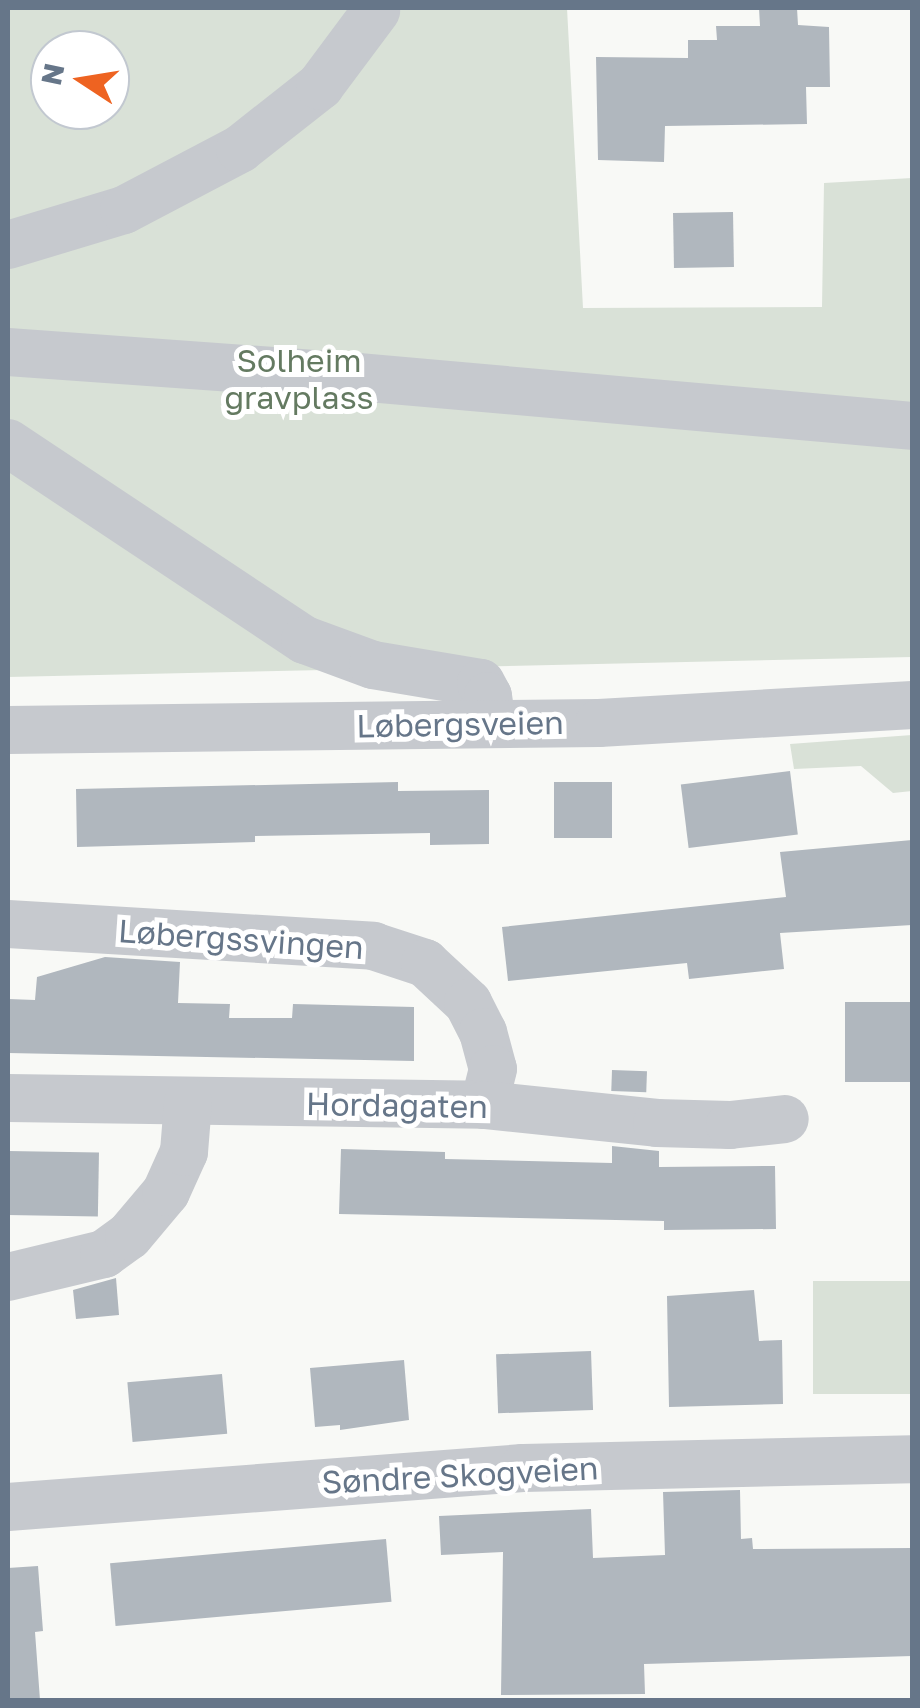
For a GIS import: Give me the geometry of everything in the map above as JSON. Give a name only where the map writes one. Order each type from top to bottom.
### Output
[{"type":"street","points":[[8,245],[124,210],[240,150],[320,86],[376,10]]},
{"type":"street","points":[[8,352],[358,377],[912,426]]},
{"type":"street","points":[[8,443],[305,640],[373,665],[481,683],[492,724]]},
{"type":"street","name":"Løbergsveien","points":[[8,730],[492,724],[912,705]]},
{"type":"street","name":"Løbergssvingen","points":[[8,924],[373,946],[425,963],[468,1003],[484,1032],[493,1068],[484,1105]]},
{"type":"street","name":"Hordagaten","points":[[8,1098],[484,1105],[657,1123],[730,1125],[785,1119]]},
{"type":"street","points":[[8,1277],[104,1254],[128,1236],[166,1192],[184,1152],[188,1102]]},
{"type":"street","name":"Søndre Skogveien","points":[[8,1507],[523,1468],[912,1459]]},
{"type":"green space","name":"Solheim gravplass","points":[[8,8],[567,8],[583,308],[822,307],[824,183],[912,178],[912,657],[8,677]]},
{"type":"green space","points":[[912,735],[912,791],[893,793],[861,766],[794,769],[790,744]]},
{"type":"green space","points":[[813,1281],[912,1281],[912,1394],[813,1394]]},
{"type":"building","points":[[759,8],[797,8],[798,25],[829,27],[830,87],[806,87],[807,124],[665,126],[664,162],[598,160],[596,57],[688,58],[688,40],[717,40],[716,26],[760,26]]},
{"type":"building","points":[[733,212],[734,267],[674,268],[673,213]]},
{"type":"building","points":[[790,771],[798,835],[689,848],[681,784]]},
{"type":"building","points":[[398,782],[398,791],[489,790],[489,844],[430,845],[430,833],[255,836],[255,842],[77,847],[76,789]]},
{"type":"building","points":[[554,782],[612,782],[612,838],[554,838]]},
{"type":"building","points":[[912,840],[912,925],[780,933],[784,969],[689,979],[687,963],[508,981],[502,927],[786,897],[780,852]]},
{"type":"building","points":[[105,957],[180,962],[178,1003],[230,1004],[229,1018],[292,1018],[293,1004],[414,1007],[414,1061],[8,1053],[8,999],[35,1000],[37,977]]},
{"type":"building","points":[[845,1002],[912,1002],[912,1082],[845,1082]]},
{"type":"building","points":[[612,1070],[647,1071],[646,1092],[611,1091]]},
{"type":"building","points":[[612,1146],[659,1151],[659,1167],[775,1166],[776,1229],[664,1230],[664,1221],[339,1214],[341,1149],[445,1152],[445,1159],[612,1163]]},
{"type":"building","points":[[8,1151],[99,1153],[98,1217],[8,1215]]},
{"type":"building","points":[[116,1278],[119,1315],[76,1319],[73,1290]]},
{"type":"building","points":[[754,1290],[759,1341],[782,1340],[783,1404],[669,1407],[667,1296]]},
{"type":"building","points":[[591,1351],[593,1410],[498,1413],[496,1354]]},
{"type":"building","points":[[404,1360],[409,1420],[340,1430],[340,1425],[315,1427],[310,1368]]},
{"type":"building","points":[[222,1374],[227,1434],[133,1442],[127,1382]]},
{"type":"building","points":[[740,1490],[741,1539],[752,1538],[753,1549],[912,1548],[912,1656],[644,1664],[645,1694],[501,1695],[503,1552],[441,1555],[439,1516],[591,1509],[593,1558],[665,1555],[663,1492]]},
{"type":"building","points":[[386,1539],[391,1602],[116,1626],[110,1563]]},
{"type":"building","points":[[38,1566],[43,1631],[35,1632],[40,1700],[8,1700],[8,1568]]}]
